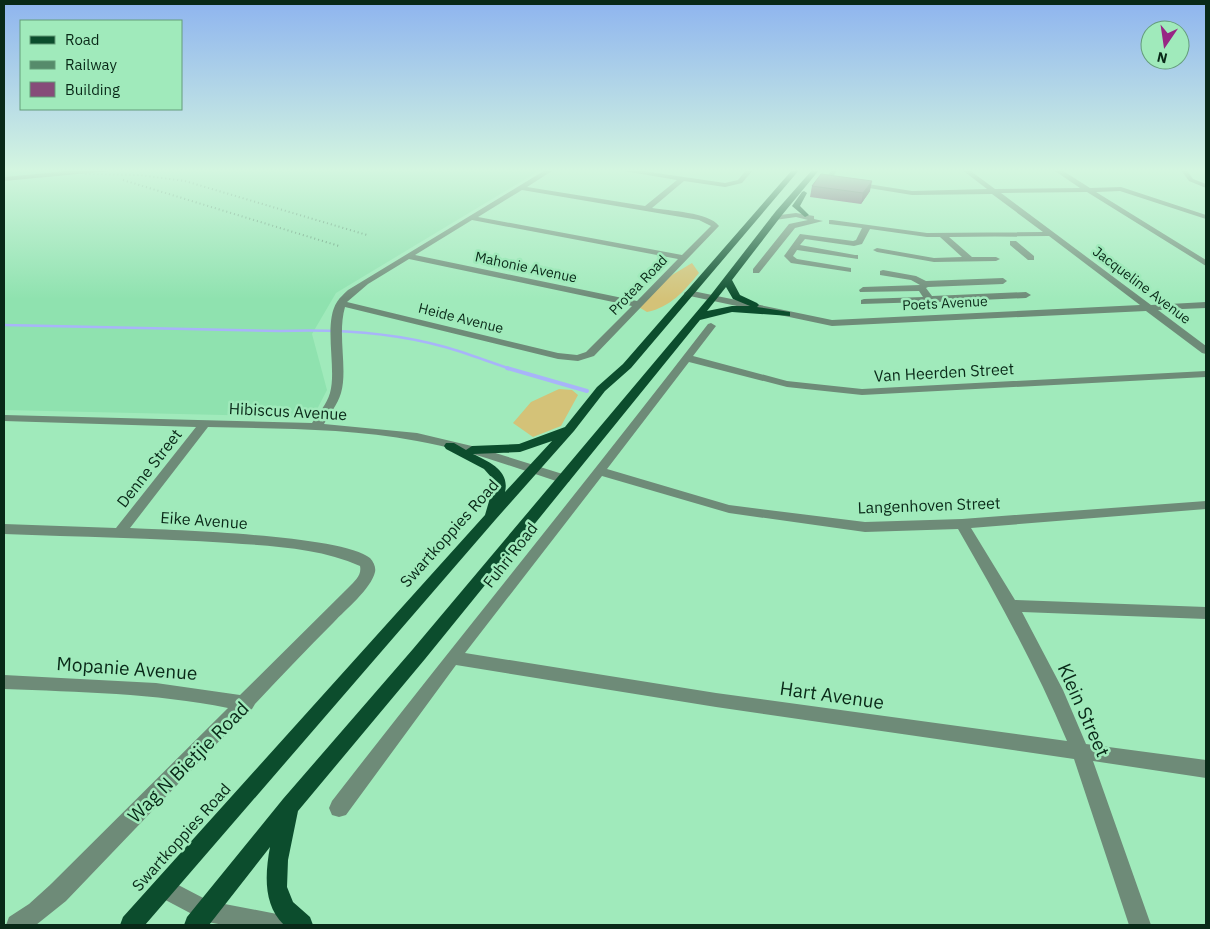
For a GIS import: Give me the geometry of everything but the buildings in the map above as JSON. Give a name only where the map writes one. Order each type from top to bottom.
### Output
[{"type":"main road","name":"Swartkoppies Road","points":[[131,925],[570,429],[601,389],[627,366],[688,293],[760,212]]},
{"type":"main road","points":[[201,918],[290,806],[696,319],[779,212]]},
{"type":"main road","points":[[801,212],[806,218]]},
{"type":"main road","points":[[738,239],[750,232],[764,217],[777,215]]},
{"type":"main road","points":[[727,279],[732,292],[740,300],[772,310]]},
{"type":"main road","points":[[696,319],[714,311],[731,307],[787,314]]},
{"type":"main road","points":[[472,450],[509,451],[522,449],[570,429]]},
{"type":"main road","points":[[450,446],[464,456],[494,470],[499,476],[500,486],[491,516]]},
{"type":"main road","points":[[290,806],[278,859],[276,886],[284,909],[302,925]]},
{"type":"street","points":[[316,427],[335,394],[337,384],[338,314],[345,297],[365,282],[481,212]]},
{"type":"street","name":"Protea Road","points":[[574,358],[590,354],[715,227],[714,223],[701,218],[666,212]]},
{"type":"street","name":"Jacqueline Avenue","points":[[1021,212],[1206,351]]},
{"type":"street","points":[[1124,212],[1206,263]]},
{"type":"street","points":[[1193,212],[1206,217]]},
{"type":"street","points":[[777,215],[796,215],[820,220],[829,219],[832,222],[913,234],[943,236],[1050,234]]},
{"type":"street","points":[[472,218],[684,258]]},
{"type":"street","points":[[756,271],[786,231],[806,218]]},
{"type":"street","points":[[848,270],[791,260],[788,256],[808,227],[814,226],[850,231]]},
{"type":"street","points":[[803,236],[854,244],[860,242],[867,227]]},
{"type":"street","points":[[992,235],[1000,243],[1036,242]]},
{"type":"street","points":[[943,236],[969,259]]},
{"type":"street","points":[[1013,243],[1031,258]]},
{"type":"street","points":[[795,247],[854,257]]},
{"type":"street","points":[[877,250],[930,260],[996,259]]},
{"type":"street","name":"Mahonie Avenue","points":[[408,256],[638,304]]},
{"type":"street","points":[[883,273],[913,278],[923,286],[929,300],[928,305],[941,317]]},
{"type":"street","points":[[863,290],[1003,281]]},
{"type":"street","name":"Poets Avenue","points":[[688,293],[837,323],[1206,305]]},
{"type":"street","points":[[864,302],[1026,295]]},
{"type":"street","name":"Heide Avenue","points":[[341,303],[558,356],[574,358]]},
{"type":"street","name":"Fuhri Road","points":[[339,808],[452,658],[711,326]]},
{"type":"street","name":"Van Heerden Street","points":[[687,358],[787,384],[862,392],[1206,374]]},
{"type":"street","name":"Hibiscus Avenue","points":[[4,418],[316,427],[417,438],[472,450],[564,479]]},
{"type":"street","name":"Denne Street","points":[[119,533],[204,423]]},
{"type":"street","name":"Langenhoven Street","points":[[599,471],[703,503],[763,514],[866,527],[962,524],[1206,505]]},
{"type":"street","name":"Klein Street","points":[[962,524],[1010,606],[1054,690],[1080,750],[1140,925]]},
{"type":"street","name":"Eike Avenue","points":[[4,529],[225,538],[325,548],[357,557],[365,562],[368,567],[368,573],[354,592]]},
{"type":"street","name":"Wag N Bietjie Road","points":[[17,925],[58,893],[246,704],[354,592]]},
{"type":"street","points":[[1010,606],[1206,612]]},
{"type":"street","name":"Hart Avenue","points":[[452,658],[716,700],[1206,769]]},
{"type":"street","name":"Mopanie Avenue","points":[[4,682],[142,688],[215,697],[246,704]]},
{"type":"street","points":[[162,888],[201,918],[277,925]]},
{"type":"shaded area","points":[[4,212],[470,212],[336,293],[312,334],[327,390],[313,417],[4,410]]},
{"type":"shaded area","points":[[692,263],[699,273],[670,302],[656,310],[647,312],[637,306],[667,278]]},
{"type":"shaded area","points":[[559,389],[572,390],[578,395],[561,426],[533,437],[513,423],[531,402]]},
{"type":"waterway","points":[[4,325],[363,333],[425,342],[453,349],[511,369]]},
{"type":"waterway","points":[[507,368],[587,391]]},
{"type":"railway","points":[[229,212],[339,246]]},
{"type":"railway","points":[[291,212],[367,235]]}]
